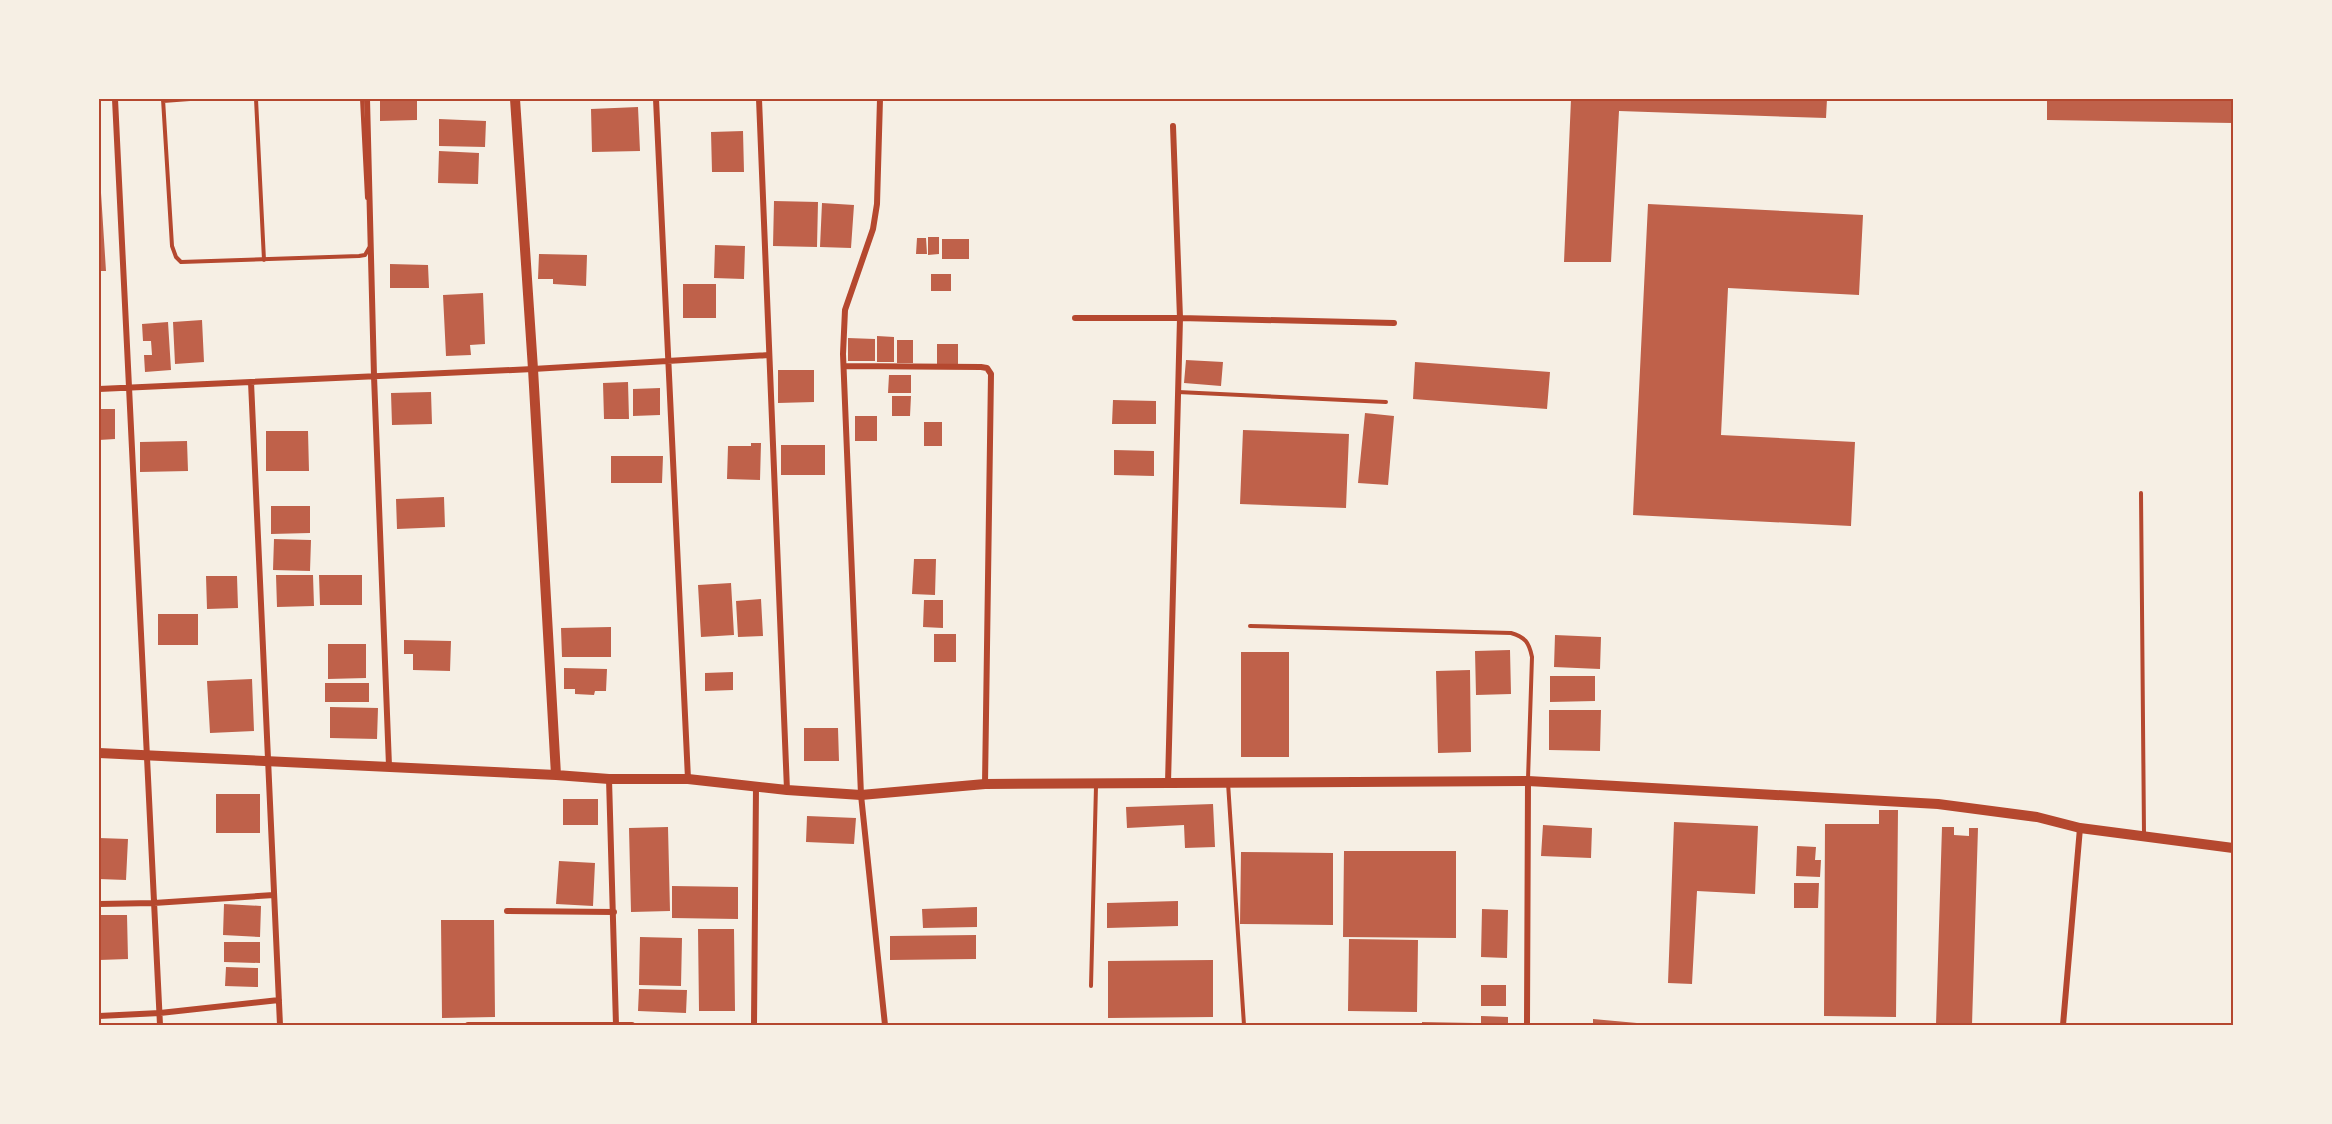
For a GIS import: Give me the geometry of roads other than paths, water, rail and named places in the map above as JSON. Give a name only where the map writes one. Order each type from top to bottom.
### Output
[{"type":"street","points":[[115,99],[160,1025]]},
{"type":"street","points":[[365,99],[389,766]]},
{"type":"street","points":[[516,99],[556,775]]},
{"type":"street","points":[[656,99],[688,779]]},
{"type":"street","points":[[759,99],[787,790]]},
{"type":"street","points":[[880,99],[877,204],[873,229],[845,310],[844,366],[861,795],[885,1025]]},
{"type":"street","points":[[1168,783],[1180,318],[1173,126]]},
{"type":"street","points":[[1075,318],[1394,323]]},
{"type":"street","points":[[99,389],[533,369],[769,355]]},
{"type":"street","points":[[844,366],[981,367],[987,369],[991,374],[985,784]]},
{"type":"street","points":[[251,382],[280,1025]]},
{"type":"street","points":[[99,753],[609,779],[688,779],[787,790],[861,795],[985,784],[1528,781],[1938,804],[2037,817],[2080,828],[2233,848]]},
{"type":"street","points":[[609,779],[616,1025]]},
{"type":"street","points":[[1527,1025],[1528,781]]},
{"type":"street","points":[[754,1025],[756,787]]},
{"type":"street","points":[[2063,1025],[2080,828]]},
{"type":"street","points":[[99,904],[154,903],[274,895]]},
{"type":"street","points":[[507,911],[614,912]]},
{"type":"street","points":[[99,1016],[160,1013],[279,1000]]},
{"type":"street","points":[[468,1024],[632,1025]]},
{"type":"lane","points":[[190,99],[163,100],[172,246],[176,257],[181,262],[190,263],[365,255],[368,252],[365,99]]},
{"type":"lane","points":[[256,99],[264,260]]},
{"type":"lane","points":[[1178,392],[1386,402]]},
{"type":"lane","points":[[2141,494],[2144,837]]},
{"type":"lane","points":[[1250,627],[1511,633],[1522,636],[1530,644],[1532,657],[1528,781]]},
{"type":"lane","points":[[1228,782],[1245,1025]]},
{"type":"lane","points":[[1091,986],[1096,783]]}]
